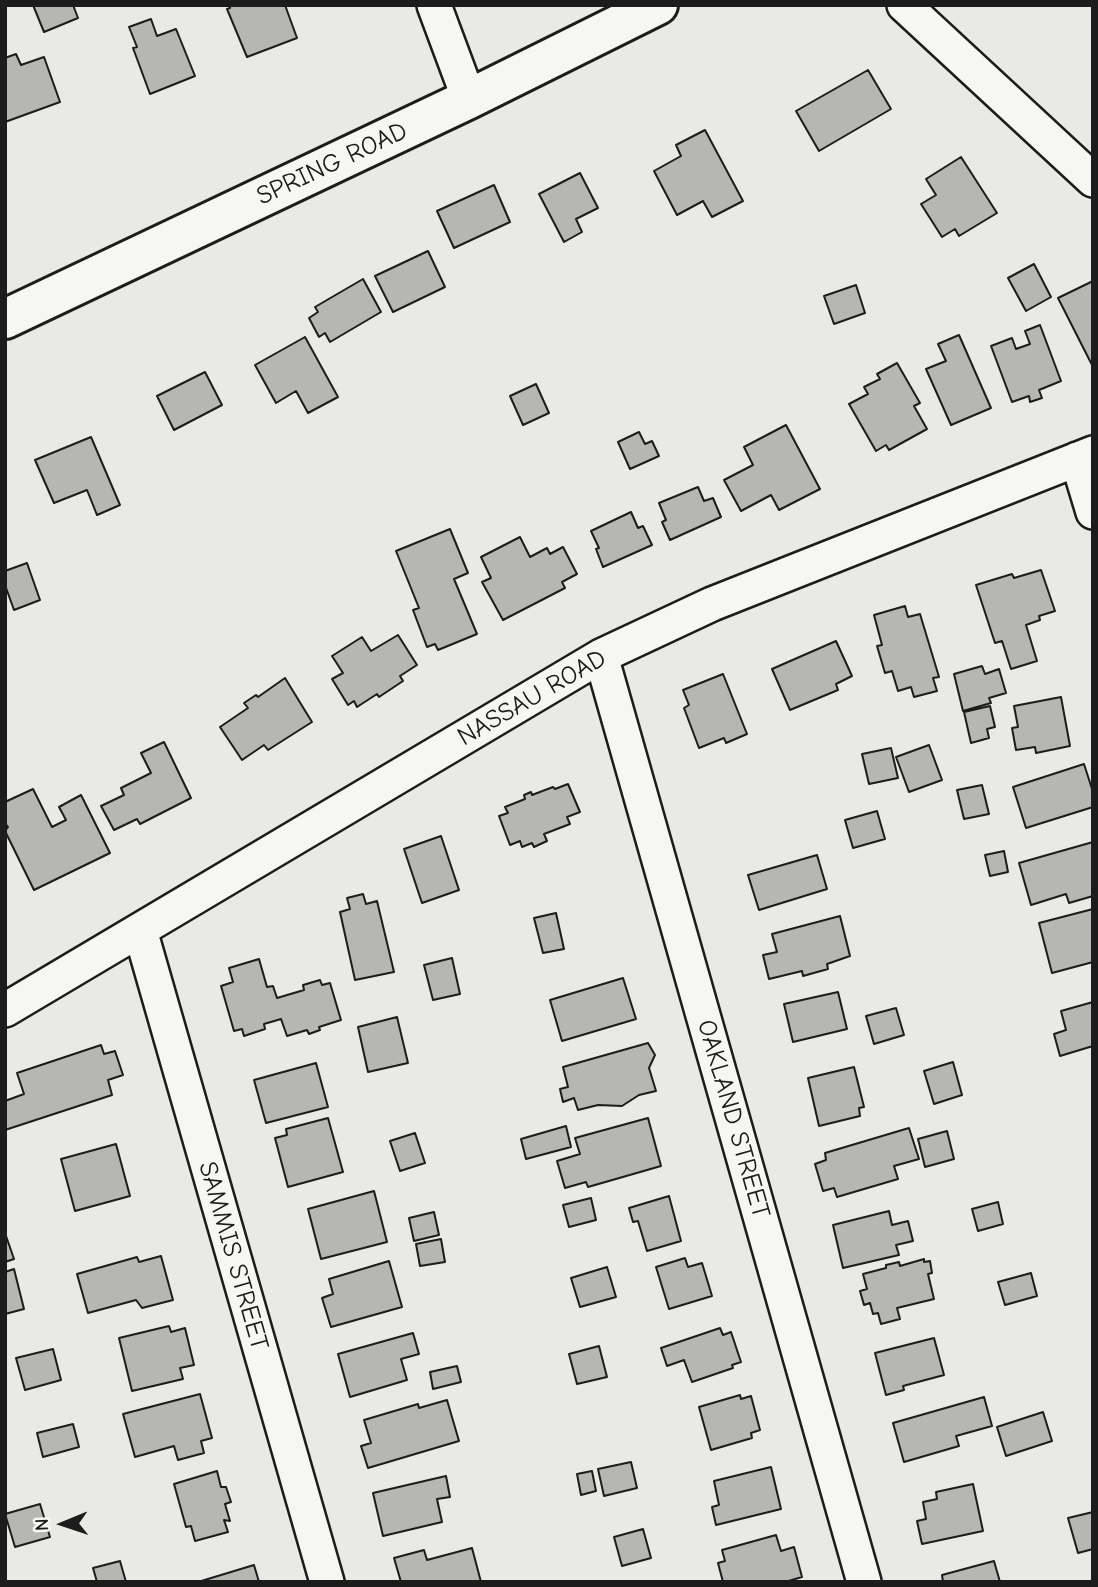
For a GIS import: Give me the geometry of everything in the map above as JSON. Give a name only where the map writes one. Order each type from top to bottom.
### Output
[{"type":"main road","name":"SPRING ROAD","points":[[5,319],[469,99],[658,5]]},
{"type":"street","points":[[434,5],[469,99]]},
{"type":"street","points":[[904,5],[1093,180]]},
{"type":"street","points":[[1085,456],[1093,512]]},
{"type":"street","name":"NASSAU ROAD","points":[[5,1010],[601,656],[712,604],[1085,456]]},
{"type":"street","name":"OAKLAND STREET","points":[[601,656],[864,1582]]},
{"type":"street","name":"SAMMIS STREET","points":[[140,930],[327,1582]]},
{"type":"building","points":[[33,5],[73,5],[78,18],[44,32]]},
{"type":"building","points":[[230,5],[285,5],[297,38],[247,57],[227,9]]},
{"type":"building","points":[[151,19],[157,36],[176,29],[195,76],[150,94],[133,48],[137,47],[129,27]]},
{"type":"building","points":[[16,54],[21,65],[44,57],[60,102],[5,122],[5,58]]},
{"type":"building","points":[[868,70],[891,109],[819,151],[796,111]]},
{"type":"building","points":[[705,130],[743,201],[712,217],[703,201],[677,215],[654,171],[681,156],[676,145]]},
{"type":"building","points":[[961,157],[997,213],[959,236],[955,229],[942,237],[921,204],[936,195],[926,179]]},
{"type":"building","points":[[580,173],[598,208],[576,219],[582,232],[564,242],[539,194]]},
{"type":"building","points":[[494,185],[510,222],[454,248],[437,211]]},
{"type":"building","points":[[428,251],[445,287],[393,312],[375,276]]},
{"type":"building","points":[[1034,264],[1051,297],[1026,311],[1008,278]]},
{"type":"building","points":[[363,279],[381,312],[330,342],[325,333],[319,337],[309,318],[318,312],[315,307]]},
{"type":"building","points":[[1093,281],[1093,367],[1058,298]]},
{"type":"building","points":[[856,285],[865,313],[834,324],[824,296]]},
{"type":"building","points":[[1040,325],[1061,381],[1039,390],[1042,398],[1030,402],[1029,396],[1012,402],[991,346],[1012,338],[1016,349],[1030,344],[1025,331]]},
{"type":"building","points":[[959,335],[991,408],[951,425],[926,369],[946,361],[938,344]]},
{"type":"building","points":[[305,337],[338,397],[308,413],[296,391],[276,403],[255,365]]},
{"type":"building","points":[[897,363],[920,403],[914,406],[927,429],[889,450],[886,445],[876,451],[849,404],[868,394],[864,387],[880,379],[877,374]]},
{"type":"building","points":[[205,372],[222,405],[174,430],[157,396]]},
{"type":"building","points":[[536,384],[549,413],[523,425],[510,396]]},
{"type":"building","points":[[786,425],[820,489],[779,510],[771,495],[741,511],[724,480],[753,465],[744,447]]},
{"type":"building","points":[[639,432],[645,444],[652,441],[659,456],[630,469],[618,442]]},
{"type":"building","points":[[91,437],[120,505],[97,515],[87,490],[54,503],[35,460]]},
{"type":"building","points":[[698,487],[704,501],[713,498],[721,517],[670,540],[662,522],[666,520],[659,503]]},
{"type":"building","points":[[631,512],[638,528],[643,526],[652,545],[603,567],[596,549],[599,548],[591,531]]},
{"type":"building","points":[[450,529],[468,573],[454,579],[477,634],[438,650],[435,644],[427,647],[413,610],[419,608],[396,551]]},
{"type":"building","points":[[520,537],[530,557],[547,548],[550,554],[563,547],[577,574],[562,582],[565,588],[503,620],[482,582],[491,578],[481,557]]},
{"type":"building","points":[[27,563],[40,600],[14,610],[5,585],[5,571]]},
{"type":"building","points":[[1041,570],[1055,611],[1039,616],[1040,620],[1026,625],[1037,661],[1011,669],[1002,641],[995,643],[976,585],[1012,574],[1014,578]]},
{"type":"building","points":[[905,606],[908,617],[920,614],[939,677],[933,678],[937,691],[914,697],[911,687],[898,691],[892,671],[885,673],[877,646],[882,645],[874,615]]},
{"type":"building","points":[[398,635],[417,665],[400,676],[403,681],[379,697],[377,694],[357,707],[354,701],[348,705],[332,679],[343,673],[332,656],[362,637],[371,651]]},
{"type":"building","points":[[836,641],[852,676],[836,684],[838,690],[790,710],[772,669]]},
{"type":"building","points":[[982,666],[985,674],[999,669],[1006,693],[989,698],[991,703],[963,711],[954,674]]},
{"type":"building","points":[[723,674],[747,734],[726,743],[724,738],[699,748],[684,708],[689,705],[683,690]]},
{"type":"building","points":[[285,678],[312,722],[268,750],[264,745],[242,760],[220,727],[248,708],[244,703],[256,695],[258,697]]},
{"type":"building","points":[[1061,697],[1070,746],[1036,753],[1035,747],[1016,750],[1012,728],[1018,727],[1014,706]]},
{"type":"building","points":[[990,706],[995,727],[987,729],[989,738],[971,743],[964,712]]},
{"type":"building","points":[[164,742],[191,798],[140,824],[137,819],[114,830],[101,806],[124,795],[121,788],[151,773],[141,753]]},
{"type":"building","points":[[929,745],[942,780],[909,792],[896,757]]},
{"type":"building","points":[[891,748],[898,778],[869,784],[862,754]]},
{"type":"building","points":[[1084,764],[1093,792],[1093,807],[1026,828],[1013,787]]},
{"type":"building","points":[[568,784],[580,812],[567,817],[570,824],[544,834],[547,841],[534,847],[532,843],[522,847],[520,841],[510,845],[499,816],[508,813],[505,807],[525,799],[524,795],[531,792],[532,795]]},
{"type":"building","points":[[982,785],[989,814],[964,819],[957,790]]},
{"type":"building","points":[[33,789],[52,827],[66,820],[59,807],[81,795],[110,853],[34,890],[5,831],[8,827],[5,823],[5,802]]},
{"type":"building","points":[[877,811],[885,839],[853,848],[845,820]]},
{"type":"building","points":[[441,836],[459,890],[422,903],[404,849]]},
{"type":"building","points":[[1093,842],[1093,896],[1069,903],[1066,894],[1031,905],[1019,863]]},
{"type":"building","points":[[1004,851],[1008,872],[990,876],[985,855]]},
{"type":"building","points":[[817,855],[827,889],[759,910],[748,875]]},
{"type":"building","points":[[363,894],[366,904],[377,901],[394,972],[355,980],[340,912],[350,909],[347,898]]},
{"type":"building","points":[[1093,909],[1093,962],[1052,973],[1039,923]]},
{"type":"building","points":[[556,913],[564,949],[543,953],[534,918]]},
{"type":"building","points":[[840,916],[850,956],[827,964],[828,969],[803,976],[802,971],[769,979],[763,955],[777,952],[772,934]]},
{"type":"building","points":[[452,958],[460,994],[433,1000],[424,965]]},
{"type":"building","points":[[259,959],[267,987],[273,986],[277,998],[304,990],[303,985],[320,980],[322,985],[330,983],[341,1020],[319,1027],[320,1030],[309,1034],[307,1030],[287,1036],[281,1019],[264,1024],[265,1029],[244,1036],[242,1029],[234,1031],[221,986],[233,982],[229,968]]},
{"type":"building","points":[[623,978],[636,1019],[562,1041],[550,1000]]},
{"type":"building","points":[[838,992],[847,1029],[793,1042],[784,1004]]},
{"type":"building","points":[[1093,1002],[1093,1046],[1060,1056],[1054,1034],[1066,1030],[1061,1011]]},
{"type":"building","points":[[896,1008],[904,1035],[874,1044],[866,1016]]},
{"type":"building","points":[[397,1017],[408,1063],[368,1072],[358,1027]]},
{"type":"building","points":[[648,1043],[655,1055],[649,1068],[656,1091],[639,1095],[622,1106],[598,1105],[578,1110],[574,1098],[563,1102],[560,1089],[568,1087],[563,1067]]},
{"type":"building","points":[[101,1045],[104,1054],[115,1051],[123,1075],[108,1080],[112,1095],[5,1130],[5,1101],[24,1094],[17,1073]]},
{"type":"building","points":[[953,1062],[962,1095],[934,1104],[924,1071]]},
{"type":"building","points":[[316,1063],[328,1107],[266,1123],[254,1080]]},
{"type":"building","points":[[854,1067],[864,1107],[859,1108],[860,1116],[819,1126],[808,1078]]},
{"type":"building","points":[[328,1118],[343,1172],[288,1187],[275,1138],[287,1135],[286,1129]]},
{"type":"building","points":[[648,1118],[661,1166],[588,1187],[586,1182],[565,1188],[557,1161],[580,1154],[575,1138]]},
{"type":"building","points":[[566,1126],[571,1147],[526,1159],[521,1139]]},
{"type":"building","points":[[909,1128],[919,1159],[894,1166],[898,1179],[837,1197],[834,1188],[823,1191],[815,1164],[826,1160],[825,1153]]},
{"type":"building","points":[[947,1131],[954,1159],[925,1167],[918,1139]]},
{"type":"building","points":[[415,1133],[425,1163],[400,1171],[390,1141]]},
{"type":"building","points":[[116,1144],[130,1196],[75,1211],[61,1159]]},
{"type":"building","points":[[374,1191],[387,1242],[321,1259],[308,1209]]},
{"type":"building","points":[[669,1196],[681,1241],[647,1251],[638,1221],[633,1222],[629,1208]]},
{"type":"building","points":[[591,1198],[596,1220],[569,1227],[563,1205]]},
{"type":"building","points":[[998,1202],[1003,1224],[978,1231],[972,1209]]},
{"type":"building","points":[[889,1211],[892,1225],[908,1221],[913,1241],[896,1245],[899,1255],[843,1268],[833,1225]]},
{"type":"building","points":[[434,1212],[439,1235],[414,1241],[409,1218]]},
{"type":"building","points":[[5,1233],[14,1259],[5,1262]]},
{"type":"building","points":[[441,1239],[445,1262],[420,1266],[416,1244]]},
{"type":"building","points":[[161,1256],[173,1300],[142,1308],[136,1300],[88,1313],[77,1274],[137,1257],[139,1262]]},
{"type":"building","points":[[685,1258],[688,1267],[702,1263],[712,1296],[669,1309],[656,1267]]},
{"type":"building","points":[[924,1259],[924,1262],[930,1261],[932,1273],[928,1274],[934,1299],[897,1308],[900,1319],[881,1324],[878,1313],[873,1314],[870,1303],[864,1305],[860,1291],[867,1289],[863,1274],[886,1268],[886,1265],[899,1262],[900,1266]]},
{"type":"building","points":[[389,1261],[402,1307],[331,1327],[322,1298],[333,1294],[329,1279]]},
{"type":"building","points":[[607,1267],[616,1297],[580,1307],[571,1278]]},
{"type":"building","points":[[14,1269],[24,1309],[5,1314],[5,1272]]},
{"type":"building","points":[[1031,1273],[1037,1296],[1005,1305],[998,1282]]},
{"type":"building","points":[[169,1326],[171,1332],[185,1328],[194,1365],[180,1368],[183,1379],[132,1391],[119,1338]]},
{"type":"building","points":[[720,1328],[723,1335],[731,1332],[741,1362],[732,1365],[733,1368],[692,1382],[684,1360],[667,1366],[661,1348]]},
{"type":"building","points":[[413,1333],[419,1354],[401,1359],[407,1380],[350,1397],[338,1354]]},
{"type":"building","points":[[934,1338],[944,1375],[903,1386],[904,1390],[886,1395],[875,1353]]},
{"type":"building","points":[[599,1346],[607,1377],[577,1384],[569,1354]]},
{"type":"building","points":[[53,1349],[61,1380],[25,1390],[16,1358]]},
{"type":"building","points":[[457,1366],[461,1382],[433,1389],[430,1372]]},
{"type":"building","points":[[200,1394],[212,1438],[201,1441],[204,1453],[178,1460],[174,1446],[135,1457],[123,1414]]},
{"type":"building","points":[[740,1395],[741,1399],[751,1396],[760,1430],[751,1433],[752,1438],[711,1450],[699,1407]]},
{"type":"building","points":[[984,1397],[992,1426],[956,1436],[959,1446],[904,1462],[893,1423]]},
{"type":"building","points":[[447,1400],[459,1441],[368,1468],[361,1446],[371,1443],[364,1420],[418,1404],[419,1408]]},
{"type":"building","points":[[1043,1412],[1052,1441],[1006,1456],[997,1427]]},
{"type":"building","points":[[73,1424],[79,1447],[43,1457],[37,1433]]},
{"type":"building","points":[[631,1462],[637,1488],[604,1496],[598,1469]]},
{"type":"building","points":[[771,1467],[781,1509],[716,1525],[712,1507],[719,1505],[714,1481]]},
{"type":"building","points":[[217,1471],[221,1487],[226,1487],[231,1502],[225,1504],[230,1521],[224,1520],[228,1532],[195,1541],[191,1526],[186,1527],[174,1484]]},
{"type":"building","points":[[592,1471],[596,1491],[581,1495],[577,1474]]},
{"type":"building","points":[[446,1476],[450,1497],[437,1499],[442,1522],[383,1536],[373,1493]]},
{"type":"building","points":[[973,1484],[983,1531],[922,1544],[917,1521],[926,1519],[923,1502],[937,1499],[936,1492]]},
{"type":"building","points":[[40,1504],[50,1537],[15,1547],[5,1514]]},
{"type":"building","points":[[1093,1512],[1093,1549],[1078,1553],[1068,1518]]},
{"type":"building","points":[[643,1529],[651,1558],[622,1566],[614,1537]]},
{"type":"building","points":[[776,1535],[781,1551],[794,1547],[802,1577],[785,1582],[723,1582],[718,1563],[725,1561],[722,1550]]},
{"type":"building","points":[[472,1548],[481,1582],[401,1582],[394,1558],[424,1550],[427,1560]]},
{"type":"building","points":[[120,1561],[126,1582],[97,1582],[93,1568]]},
{"type":"building","points":[[994,1561],[1000,1582],[943,1582],[942,1575]]},
{"type":"building","points":[[254,1565],[259,1582],[198,1582]]}]
